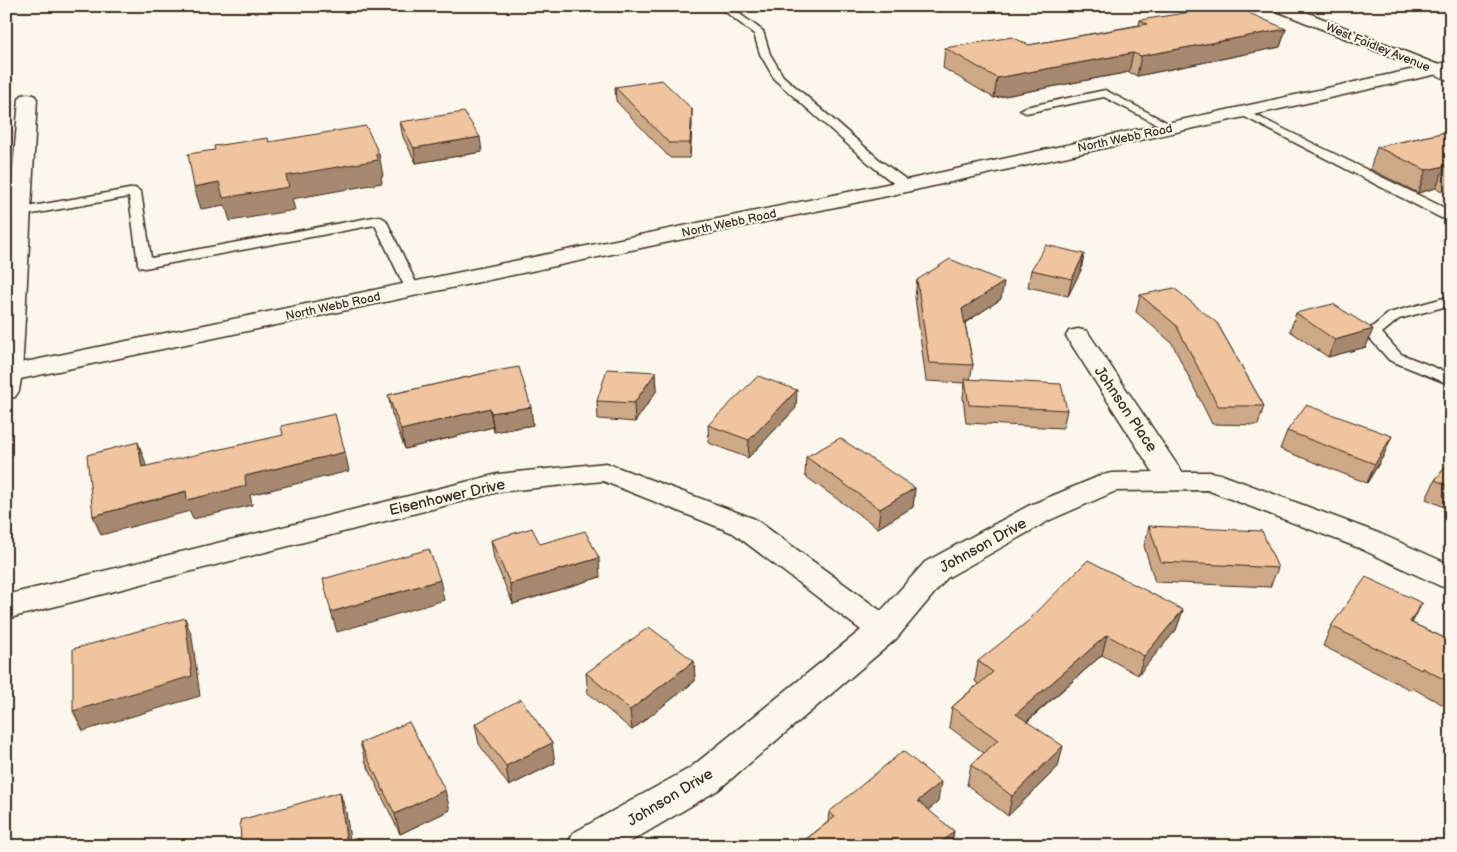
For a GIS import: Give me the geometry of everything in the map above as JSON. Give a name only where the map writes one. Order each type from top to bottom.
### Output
[{"type":"street","name":"West Faidley Avenue","points":[[1277,6],[1446,71]]},
{"type":"street","name":"North Webb Road","points":[[7,379],[412,289],[906,186],[1244,112],[1446,71]]},
{"type":"street","points":[[7,379],[21,212],[16,126],[28,99]]},
{"type":"street","name":"Johnson Place","points":[[1078,336],[1174,482]]},
{"type":"street","name":"Eisenhower Drive","points":[[6,607],[498,483],[606,472],[744,526],[884,630]]},
{"type":"street","name":"Johnson Drive","points":[[587,846],[704,778],[884,630],[936,570],[1039,513],[1112,482],[1210,482],[1370,541],[1451,578]]},
{"type":"lane","points":[[723,6],[759,33],[765,54],[779,78],[877,164],[906,186]]},
{"type":"lane","points":[[1026,110],[1105,93],[1172,128]]},
{"type":"lane","points":[[1244,112],[1446,215],[1451,215]]},
{"type":"lane","points":[[21,212],[135,192],[145,264],[378,220],[412,289]]},
{"type":"lane","points":[[1451,300],[1394,316],[1373,333],[1395,357],[1451,380]]},
{"type":"building","points":[[1230,6],[1286,29],[1141,56],[1133,53],[997,78],[945,48],[1012,37],[1029,45],[1147,24],[1140,20]]},
{"type":"building","points":[[662,80],[692,109],[690,143],[669,143],[615,87]]},
{"type":"building","points":[[464,112],[480,137],[414,148],[400,122]]},
{"type":"building","points":[[366,126],[379,154],[375,154],[378,160],[286,176],[289,187],[223,198],[219,182],[194,187],[188,154],[215,150],[214,146],[268,138],[269,142]]},
{"type":"building","points":[[1451,131],[1451,169],[1445,166],[1426,170],[1377,147]]},
{"type":"building","points":[[1046,245],[1084,254],[1072,279],[1031,270]]},
{"type":"building","points":[[950,259],[1004,282],[962,309],[973,365],[929,363],[917,280]]},
{"type":"building","points":[[1174,288],[1217,323],[1264,406],[1218,406],[1176,325],[1140,295]]},
{"type":"building","points":[[1333,304],[1373,329],[1335,340],[1296,313]]},
{"type":"building","points":[[519,367],[531,407],[491,413],[490,408],[401,430],[388,395],[490,372]]},
{"type":"building","points":[[607,369],[656,372],[634,403],[597,401]]},
{"type":"building","points":[[758,376],[797,390],[749,440],[708,425]]},
{"type":"building","points":[[965,379],[1061,384],[1067,410],[969,405]]},
{"type":"building","points":[[1306,405],[1392,436],[1375,464],[1287,431]]},
{"type":"building","points":[[335,414],[345,452],[245,476],[246,486],[187,500],[186,491],[93,516],[87,455],[138,442],[142,467],[283,435],[281,426]]},
{"type":"building","points":[[840,438],[915,488],[880,509],[806,457]]},
{"type":"building","points":[[1451,460],[1451,487],[1435,480]]},
{"type":"building","points":[[1149,526],[1262,531],[1278,568],[1161,562]]},
{"type":"building","points":[[532,528],[540,544],[585,531],[599,558],[510,584],[491,540]]},
{"type":"building","points":[[429,549],[440,580],[331,612],[323,579]]},
{"type":"building","points":[[1088,560],[1183,610],[1144,656],[1107,635],[1016,714],[1063,746],[1012,796],[971,765],[998,740],[952,707],[993,672],[978,661],[1027,622]]},
{"type":"building","points":[[1366,577],[1422,603],[1410,622],[1451,641],[1451,683],[1331,626]]},
{"type":"building","points":[[185,618],[192,676],[73,711],[73,649]]},
{"type":"building","points":[[649,627],[694,661],[630,710],[586,673]]},
{"type":"building","points":[[521,699],[552,743],[506,766],[475,724]]},
{"type":"building","points":[[409,722],[445,790],[395,814],[360,743]]},
{"type":"building","points":[[903,751],[941,782],[918,801],[954,831],[938,846],[797,846],[835,817],[829,812]]},
{"type":"building","points":[[340,792],[347,846],[241,846],[240,820]]},
{"type":"building","points":[[146,841],[146,846],[131,846]]}]
